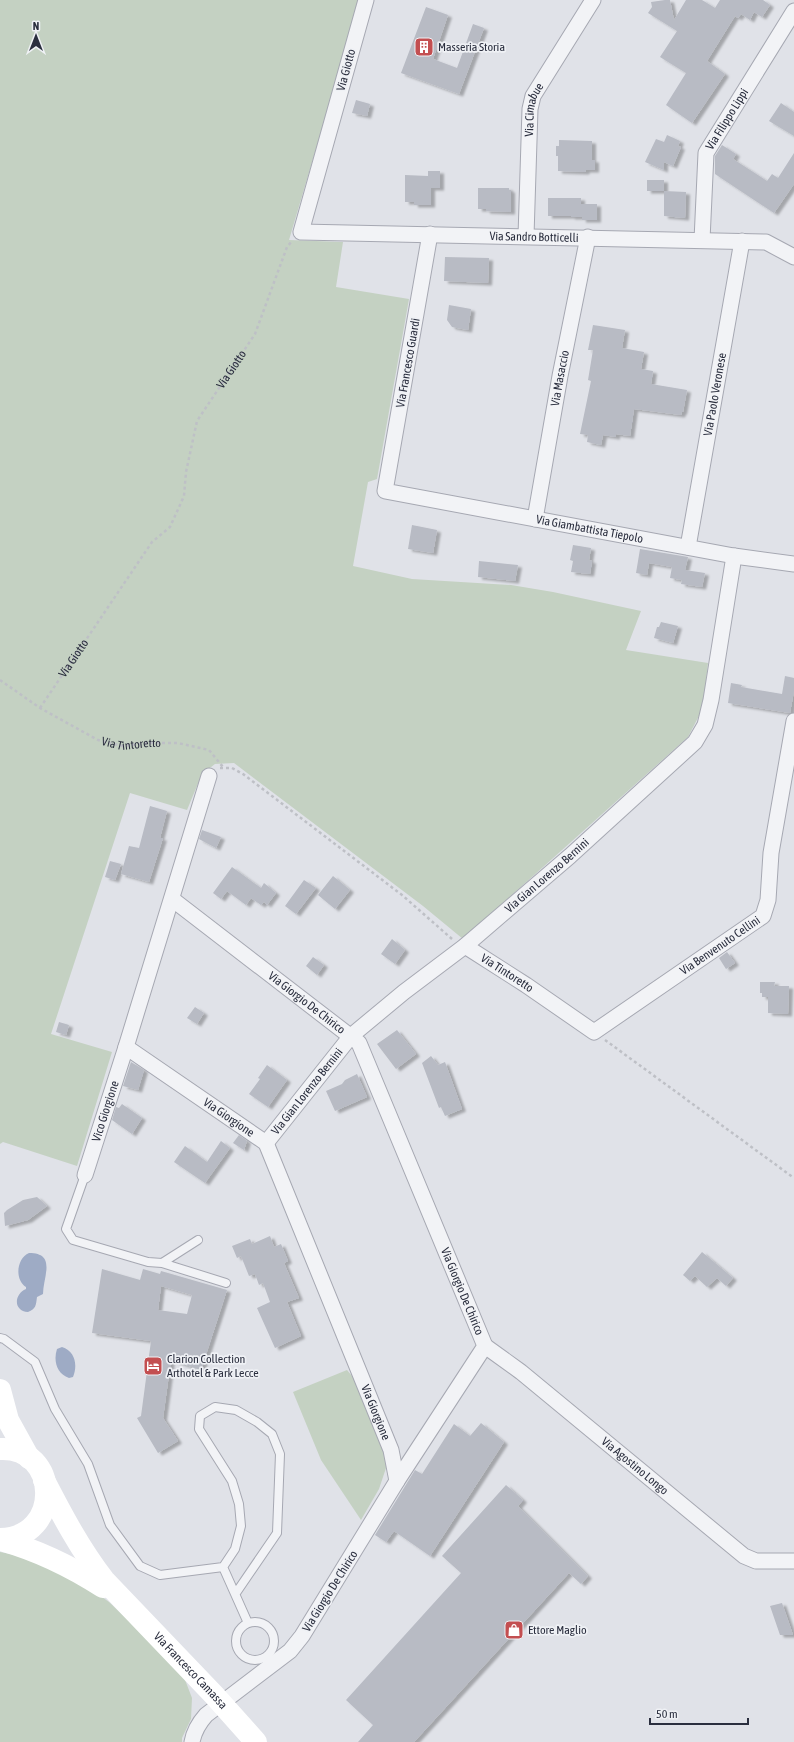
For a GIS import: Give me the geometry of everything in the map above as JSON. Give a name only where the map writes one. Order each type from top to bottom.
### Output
[{"type":"street","name":"Via Giotto","points":[[301,232],[366,0]]},
{"type":"street","name":"Via Cimabue","points":[[526,236],[530,109],[533,96],[593,0]]},
{"type":"street","name":"Via Filippo Lippi","points":[[702,240],[706,153],[794,11]]},
{"type":"street","name":"Via Sandro Botticelli","points":[[301,232],[766,242],[794,257]]},
{"type":"street","name":"Via Francesco Guardi","points":[[385,491],[430,234]]},
{"type":"street","name":"Via Masaccio","points":[[535,519],[560,376],[588,237]]},
{"type":"street","name":"Via Paolo Veronese","points":[[688,547],[742,241]]},
{"type":"street","name":"Via Giambattista Tiepolo","points":[[385,491],[734,556],[794,564]]},
{"type":"street","name":"Via Gian Lorenzo Bernini","points":[[266,1143],[351,1036],[404,992],[464,946],[570,856],[695,742],[705,725],[711,700],[734,556]]},
{"type":"street","name":"Via Benvenuto Cellini","points":[[594,1032],[763,916],[768,900],[771,853],[794,721]]},
{"type":"street","points":[[126,1047],[208,776]]},
{"type":"street","name":"Via Giorgio De Chirico","points":[[172,898],[359,1042],[484,1346],[397,1481],[316,1617],[302,1636],[290,1651],[276,1654],[261,1673],[206,1715],[198,1723],[193,1733],[192,1742]]},
{"type":"street","name":"Via Tintoretto","points":[[464,946],[526,985],[594,1032]]},
{"type":"street","name":"Via Giorgione","points":[[126,1047],[266,1143],[391,1450],[397,1481]]},
{"type":"street","name":"Vico Giorgione","points":[[85,1175],[126,1047]]},
{"type":"street","name":"Via Agostino Longo","points":[[484,1346],[521,1372],[744,1556],[756,1561],[794,1561]]},
{"type":"street","points":[[0,1427],[2,1421],[2,1397]]},
{"type":"street","points":[[2,1397],[8,1420],[29,1458]]},
{"type":"street","name":"Via Francesco Camassa","points":[[0,1449],[12,1450],[29,1458],[41,1471],[47,1497],[38,1521],[26,1532],[18,1536],[1,1540]]},
{"type":"street","name":"Via Francesco Camassa","points":[[44,1480],[75,1540],[85,1555],[123,1601],[158,1636],[256,1742]]},
{"type":"street","name":"Via Francesco Camassa","points":[[1,1540],[36,1552],[82,1574],[123,1601]]},
{"type":"lane","points":[[85,1175],[66,1229],[73,1240],[148,1262],[162,1263],[226,1283]]},
{"type":"lane","points":[[162,1263],[198,1240]]},
{"type":"lane","points":[[0,1338],[4,1339],[36,1362],[55,1409],[88,1464],[110,1525],[140,1566],[160,1575],[223,1567]]},
{"type":"lane","points":[[223,1567],[235,1548],[241,1526],[239,1504],[232,1481],[199,1429],[200,1416],[215,1406],[236,1410],[257,1422],[272,1434],[280,1454],[276,1533],[236,1593]]},
{"type":"lane","points":[[223,1567],[236,1593],[248,1623]]},
{"type":"lane","points":[[251,1659],[263,1658],[276,1654],[274,1638],[270,1628],[259,1622],[248,1623],[239,1631],[236,1643],[241,1654],[251,1659],[261,1673]]},
{"type":"path","name":"Via Giotto","points":[[40,708],[152,542],[170,527],[184,496],[186,472],[196,421],[255,334],[287,247],[301,232]]},
{"type":"path","name":"Via Tintoretto","points":[[0,680],[40,708],[98,740],[122,746],[149,743],[178,743],[208,750],[223,767]]},
{"type":"path","points":[[208,776],[223,767],[232,768],[243,774],[402,896],[450,937],[464,946]]},
{"type":"path","points":[[594,1032],[794,1178]]},
{"type":"green space","points":[[0,0],[360,0],[289,240],[343,242],[336,287],[409,299],[377,479],[368,482],[353,566],[412,579],[511,585],[553,592],[641,611],[626,650],[708,663],[703,708],[688,737],[463,939],[423,906],[234,763],[215,764],[202,774],[187,810],[130,793],[51,1034],[112,1052],[77,1166],[3,1142],[0,1144]]},
{"type":"green space","points":[[347,1370],[357,1382],[383,1449],[387,1465],[379,1489],[361,1520],[321,1460],[293,1392]]},
{"type":"green space","points":[[0,1552],[31,1558],[77,1579],[109,1602],[182,1672],[192,1698],[191,1719],[182,1738],[182,1742],[0,1742]]},
{"type":"water","points":[[29,1253],[38,1254],[43,1257],[46,1261],[46,1274],[43,1294],[37,1297],[33,1310],[28,1312],[20,1309],[17,1298],[22,1291],[26,1289],[20,1279],[18,1269],[22,1259]]},
{"type":"water","points":[[62,1347],[73,1355],[75,1368],[73,1377],[69,1378],[65,1376],[57,1366],[57,1349]]},
{"type":"building","points":[[670,0],[674,20],[686,0],[702,0],[715,8],[720,0],[763,0],[770,5],[762,17],[754,12],[750,20],[741,14],[738,18],[735,16],[707,61],[725,74],[692,123],[666,105],[686,73],[660,57],[677,31],[648,13],[652,7],[651,2]]},
{"type":"building","name":"Masseria Storia","points":[[426,7],[448,15],[433,59],[457,68],[473,24],[484,28],[459,94],[401,73]]},
{"type":"building","points":[[356,100],[370,104],[367,116],[352,113]]},
{"type":"building","points":[[781,103],[794,112],[794,136],[769,121]]},
{"type":"building","points":[[667,135],[680,141],[678,146],[681,147],[673,166],[664,162],[664,170],[645,162],[656,139],[664,142]]},
{"type":"building","points":[[559,140],[592,141],[592,160],[595,160],[595,170],[586,170],[585,172],[558,171],[556,146],[559,146]]},
{"type":"building","points":[[722,145],[736,154],[733,159],[767,181],[772,174],[778,178],[794,153],[794,184],[774,213],[715,174],[715,156]]},
{"type":"building","points":[[428,171],[440,171],[440,188],[431,188],[431,205],[414,205],[414,202],[405,202],[405,175],[428,176]]},
{"type":"building","points":[[647,180],[664,180],[664,191],[647,191]]},
{"type":"building","points":[[478,188],[509,188],[509,190],[511,190],[511,212],[486,211],[486,209],[478,209]]},
{"type":"building","points":[[664,191],[686,192],[685,218],[664,216]]},
{"type":"building","points":[[548,198],[581,198],[581,204],[597,204],[597,220],[582,220],[582,217],[571,216],[548,216]]},
{"type":"building","points":[[445,257],[489,258],[488,283],[444,281]]},
{"type":"building","points":[[449,305],[471,309],[468,330],[452,327],[447,320]]},
{"type":"building","points":[[593,325],[625,330],[622,348],[644,352],[641,369],[653,371],[651,384],[687,390],[683,412],[681,415],[634,409],[630,436],[616,434],[616,437],[603,435],[601,445],[587,442],[588,435],[580,434],[591,381],[588,380],[593,350],[588,350]]},
{"type":"building","points":[[412,525],[437,530],[433,553],[408,549]]},
{"type":"building","points":[[573,545],[591,548],[589,560],[592,561],[590,574],[571,572],[573,561],[570,560]]},
{"type":"building","points":[[640,549],[688,557],[685,570],[705,573],[702,587],[681,584],[682,580],[670,578],[672,567],[649,563],[647,575],[636,573]]},
{"type":"building","points":[[479,561],[518,565],[515,581],[478,577]]},
{"type":"building","points":[[661,622],[678,626],[673,643],[654,638],[657,627],[659,627]]},
{"type":"building","points":[[785,676],[794,678],[794,691],[790,713],[728,703],[731,683],[742,685],[741,687],[782,694]]},
{"type":"building","points":[[150,806],[167,811],[160,838],[163,838],[149,882],[121,874],[129,846],[139,848]]},
{"type":"building","points":[[202,830],[221,837],[216,848],[199,839]]},
{"type":"building","points":[[110,861],[121,864],[115,880],[105,877]]},
{"type":"building","points":[[232,867],[261,888],[264,883],[276,893],[267,905],[264,902],[261,905],[251,898],[246,905],[227,891],[221,899],[213,893]]},
{"type":"building","points":[[333,876],[350,890],[335,909],[318,895]]},
{"type":"building","points":[[304,880],[316,888],[296,914],[285,906]]},
{"type":"building","points":[[392,939],[405,950],[395,964],[381,954]]},
{"type":"building","points":[[727,952],[735,963],[726,969],[719,958]]},
{"type":"building","points":[[313,957],[324,965],[317,975],[306,966]]},
{"type":"building","points":[[760,982],[775,982],[774,986],[789,986],[788,1014],[768,1013],[768,997],[762,997],[762,993],[760,993]]},
{"type":"building","points":[[195,1007],[204,1013],[197,1024],[187,1018]]},
{"type":"building","points":[[59,1022],[69,1025],[66,1035],[56,1032]]},
{"type":"building","points":[[397,1030],[416,1054],[396,1069],[377,1044]]},
{"type":"building","points":[[431,1056],[438,1065],[445,1062],[462,1109],[445,1116],[441,1107],[439,1108],[422,1063]]},
{"type":"building","points":[[131,1062],[144,1070],[138,1090],[123,1086]]},
{"type":"building","points":[[267,1065],[287,1080],[268,1107],[249,1094],[260,1079],[258,1078]]},
{"type":"building","points":[[357,1074],[367,1097],[335,1111],[326,1091],[342,1084],[345,1080]]},
{"type":"building","points":[[122,1104],[142,1118],[132,1134],[112,1120],[116,1107],[119,1108]]},
{"type":"building","points":[[239,1135],[247,1141],[244,1150],[233,1143]]},
{"type":"building","points":[[221,1141],[230,1148],[205,1183],[174,1162],[185,1146],[207,1162]]},
{"type":"building","points":[[37,1197],[47,1206],[28,1220],[5,1226],[4,1213],[7,1210],[23,1200]]},
{"type":"building","points":[[270,1236],[274,1247],[281,1244],[288,1261],[284,1263],[299,1298],[287,1302],[301,1336],[275,1348],[257,1308],[270,1302],[263,1283],[259,1285],[255,1274],[249,1276],[241,1256],[237,1258],[232,1246],[250,1239],[252,1244]]},
{"type":"building","points":[[702,1252],[733,1278],[726,1286],[717,1278],[707,1287],[695,1276],[690,1281],[683,1275]]},
{"type":"building","points":[[102,1269],[140,1280],[143,1269],[160,1274],[161,1271],[227,1290],[201,1370],[171,1360],[163,1418],[178,1441],[158,1453],[137,1418],[141,1416],[151,1341],[92,1333]],"holes":[[[161,1286],[192,1295],[187,1314],[158,1310]]]},
{"type":"building","points":[[481,1423],[504,1442],[430,1556],[394,1531],[386,1542],[375,1535],[415,1470],[422,1474],[454,1424],[470,1436]]},
{"type":"building","points":[[506,1485],[523,1500],[518,1506],[588,1576],[581,1584],[569,1573],[414,1742],[358,1742],[373,1725],[346,1700],[461,1573],[442,1556]]},
{"type":"building","points":[[782,1603],[793,1635],[780,1635],[770,1606]]},
{"type":"place","name":"Masseria Storia","points":[[424,47]]},
{"type":"place","name":"Clarion Collection Arthotel & Park Lecce","points":[[153,1366]]},
{"type":"place","name":"Ettore Maglio","points":[[514,1630]]}]
